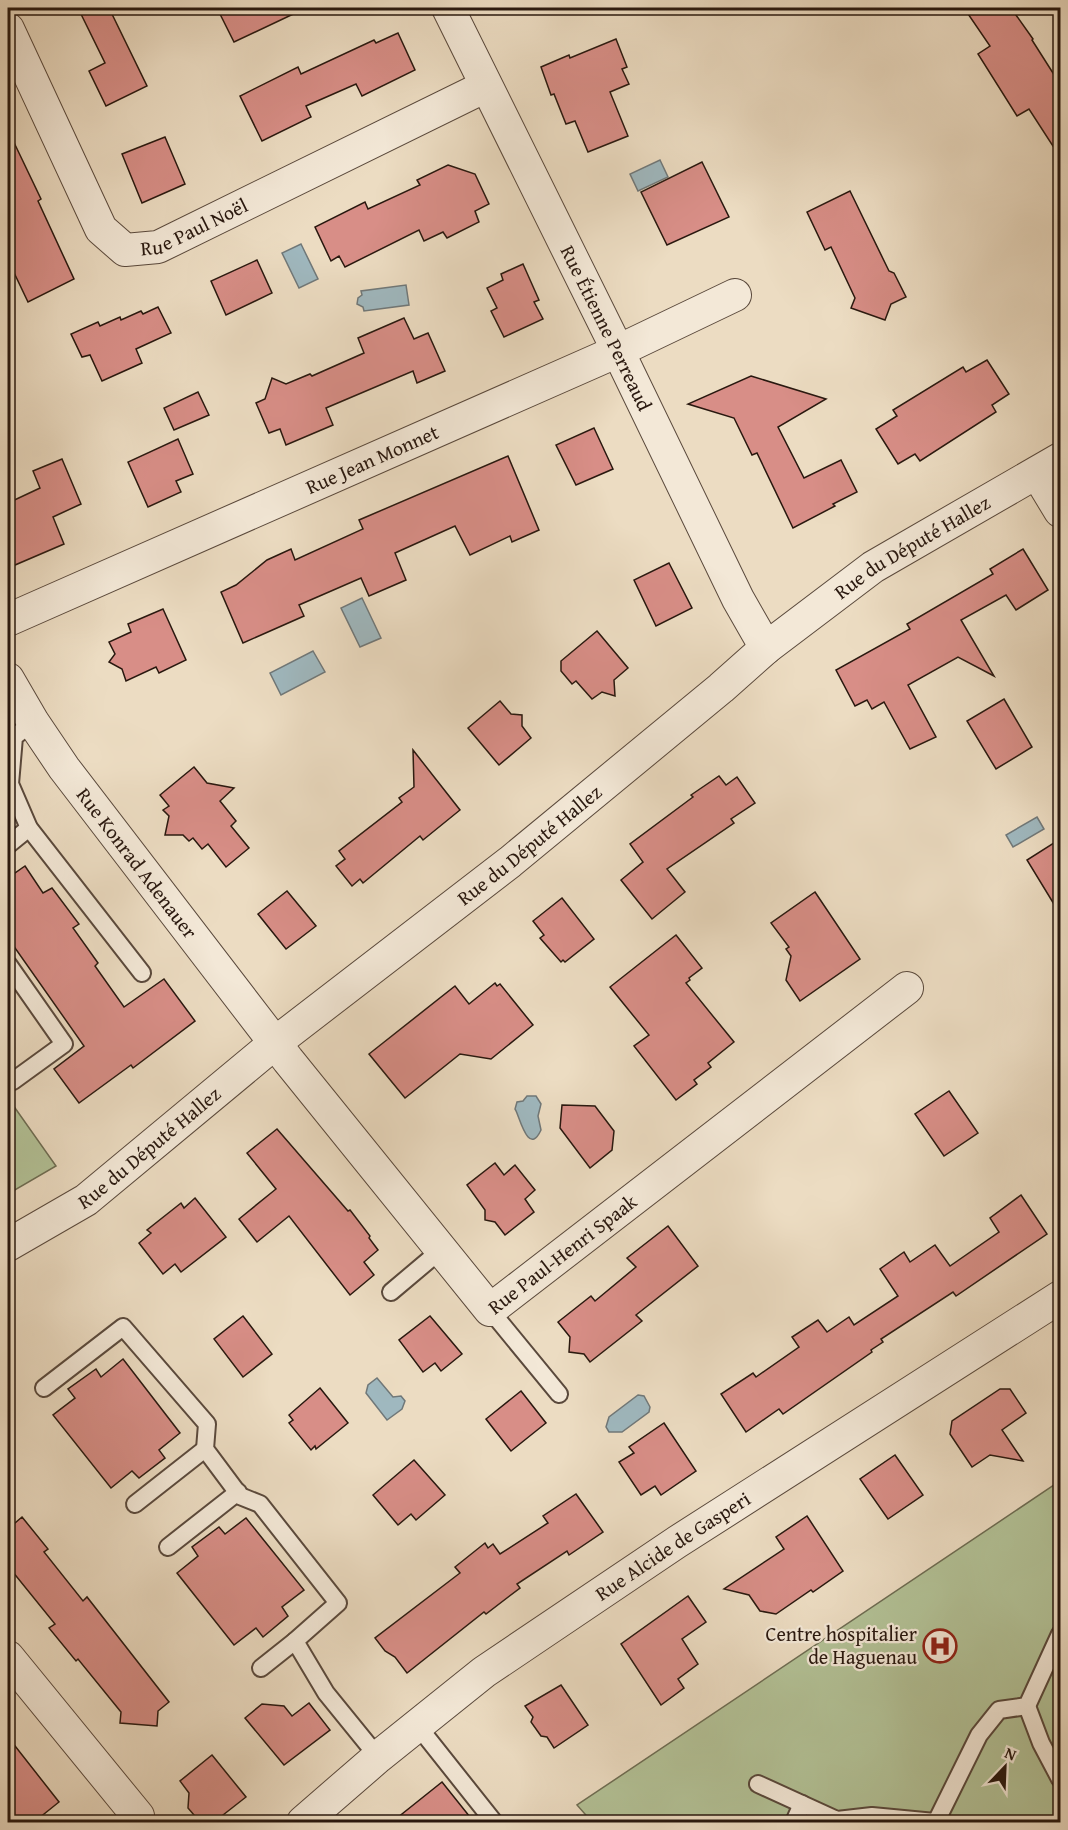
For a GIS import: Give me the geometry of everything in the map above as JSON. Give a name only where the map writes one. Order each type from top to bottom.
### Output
[{"type":"street","name":"Rue Étienne Perreaud","points":[[448,8],[738,599],[766,648]]},
{"type":"street","name":"Rue Paul Noël","points":[[8,29],[101,229],[125,250],[158,247],[486,86]]},
{"type":"street","name":"Rue Jean Monnet","points":[[8,620],[618,351],[735,295]]},
{"type":"street","name":"Rue du Député Hallez","points":[[8,1245],[86,1200],[275,1043],[510,862],[766,648],[873,567],[1049,466]]},
{"type":"street","points":[[1049,466],[1060,511]]},
{"type":"street","name":"Rue Konrad Adenauer","points":[[8,679],[33,723],[64,768],[275,1043]]},
{"type":"street","name":"Rue Paul-Henri Spaak","points":[[275,1043],[490,1310],[907,988]]},
{"type":"street","name":"Rue Alcide de Gasperi","points":[[303,1822],[378,1757],[484,1672],[677,1542],[1060,1297]]},
{"type":"street","points":[[8,1657],[138,1816],[137,1822]]},
{"type":"lane","points":[[33,723],[14,737],[10,784],[29,828],[142,973]]},
{"type":"lane","points":[[8,845],[29,828]]},
{"type":"lane","points":[[10,974],[64,1044],[13,1081]]},
{"type":"lane","points":[[391,1292],[441,1249]]},
{"type":"lane","points":[[490,1310],[559,1394]]},
{"type":"lane","points":[[44,1388],[123,1327],[207,1424],[205,1449],[240,1496],[260,1504],[338,1603],[261,1668]]},
{"type":"lane","points":[[135,1504],[205,1449]]},
{"type":"lane","points":[[168,1547],[238,1492]]},
{"type":"lane","points":[[1060,1634],[1027,1706],[1041,1743],[1060,1779]]},
{"type":"lane","points":[[295,1641],[326,1693],[378,1757]]},
{"type":"lane","points":[[759,1784],[837,1820],[872,1816],[935,1822],[979,1735],[999,1710],[1027,1706]]},
{"type":"lane","points":[[417,1725],[494,1822]]},
{"type":"lane","points":[[794,1822],[802,1804]]},
{"type":"green space","points":[[8,1098],[56,1166],[8,1194]]},
{"type":"green space","name":"Centre hospitalier de Haguenau","points":[[1060,1481],[1060,1822],[592,1822],[577,1805]]},
{"type":"water","points":[[660,160],[668,177],[638,191],[630,174]]},
{"type":"water","points":[[301,244],[318,279],[299,288],[282,253]]},
{"type":"water","points":[[406,285],[409,305],[364,311],[363,307],[357,304],[358,298],[362,295],[361,291]]},
{"type":"water","points":[[362,598],[381,638],[360,647],[341,608]]},
{"type":"water","points":[[313,651],[325,672],[281,695],[270,673]]},
{"type":"water","points":[[1037,817],[1044,829],[1013,847],[1006,835]]},
{"type":"water","points":[[527,1096],[536,1096],[541,1104],[538,1116],[541,1130],[532,1139],[525,1132],[515,1109],[517,1102],[523,1101]]},
{"type":"water","points":[[377,1378],[393,1397],[401,1396],[405,1401],[402,1409],[387,1420],[366,1393],[368,1385]]},
{"type":"water","points":[[638,1395],[644,1396],[650,1407],[649,1412],[622,1432],[609,1432],[606,1427],[609,1417]]},
{"type":"building","points":[[78,8],[109,8],[147,86],[106,106],[89,71],[105,63]]},
{"type":"building","points":[[217,8],[306,8],[234,42]]},
{"type":"building","points":[[964,8],[1011,8],[1033,39],[1060,84],[1060,157],[1029,109],[1017,116],[978,54],[990,46]]},
{"type":"building","points":[[398,33],[415,70],[362,96],[356,84],[306,106],[311,117],[262,141],[240,96],[298,67],[301,74],[374,40],[376,43]]},
{"type":"building","points":[[616,39],[627,67],[622,69],[629,84],[610,92],[628,136],[588,152],[575,121],[566,124],[554,94],[551,95],[541,67]]},
{"type":"building","points":[[8,130],[41,199],[38,201],[74,279],[28,302],[8,260]]},
{"type":"building","points":[[165,137],[185,184],[142,203],[122,154]]},
{"type":"building","points":[[702,162],[729,217],[667,245],[641,192]]},
{"type":"building","points":[[448,165],[475,174],[489,204],[475,211],[479,222],[447,238],[443,232],[424,241],[419,230],[345,267],[339,256],[331,261],[315,227],[365,202],[368,209],[420,185],[417,180]]},
{"type":"building","points":[[850,191],[889,271],[894,273],[906,297],[891,304],[885,320],[851,308],[855,298],[831,247],[825,250],[807,212]]},
{"type":"building","points":[[257,260],[272,293],[226,315],[211,281]]},
{"type":"building","points":[[523,264],[539,300],[534,302],[543,319],[504,337],[491,311],[497,308],[487,288],[503,280],[501,274]]},
{"type":"building","points":[[158,307],[171,333],[136,349],[142,363],[102,381],[90,355],[82,357],[71,334],[98,322],[100,326],[120,317],[121,320],[141,311],[143,314]]},
{"type":"building","points":[[404,318],[414,339],[428,333],[445,371],[417,383],[413,371],[326,408],[333,425],[286,445],[280,429],[269,433],[256,403],[265,399],[272,378],[286,384],[310,374],[312,376],[364,353],[358,338]]},
{"type":"building","points":[[987,360],[1009,394],[992,405],[996,412],[920,461],[915,454],[898,464],[876,429],[897,416],[893,410],[963,367],[966,372]]},
{"type":"building","points":[[751,376],[826,399],[778,427],[804,478],[841,460],[857,492],[793,528],[757,453],[752,455],[734,418],[688,404]]},
{"type":"building","points":[[198,392],[209,415],[174,430],[164,408]]},
{"type":"building","points":[[594,428],[613,469],[576,485],[556,445]]},
{"type":"building","points":[[178,439],[193,474],[176,481],[181,492],[148,507],[128,462]]},
{"type":"building","points":[[508,456],[539,530],[512,542],[510,536],[470,555],[455,526],[395,553],[406,580],[369,596],[361,578],[299,605],[304,616],[243,643],[221,592],[236,585],[267,560],[291,549],[295,560],[363,529],[359,520]]},
{"type":"building","points":[[62,459],[81,504],[53,517],[64,544],[8,568],[8,503],[40,488],[33,471]]},
{"type":"building","points":[[1023,549],[1048,590],[1016,610],[1006,595],[961,620],[994,676],[958,657],[908,685],[936,737],[910,749],[884,702],[872,709],[867,700],[855,706],[836,670],[910,629],[907,624],[993,574],[990,569]]},
{"type":"building","points":[[669,563],[692,608],[656,626],[634,580]]},
{"type":"building","points":[[163,609],[186,660],[159,673],[156,667],[126,681],[122,669],[109,662],[115,654],[109,642],[131,632],[128,624]]},
{"type":"building","points":[[597,631],[628,668],[614,680],[615,696],[602,692],[592,699],[576,681],[572,684],[561,671],[561,661]]},
{"type":"building","points":[[1004,699],[1032,747],[996,769],[967,721]]},
{"type":"building","points":[[500,701],[511,714],[522,715],[522,726],[531,738],[499,765],[468,728]]},
{"type":"building","points":[[413,750],[460,810],[423,840],[420,836],[363,883],[360,879],[352,886],[336,866],[345,859],[339,851],[402,802],[399,798],[414,787]]},
{"type":"building","points":[[194,767],[207,783],[234,788],[220,801],[236,821],[231,826],[249,848],[226,867],[208,844],[202,849],[193,838],[189,841],[183,835],[165,835],[169,816],[163,810],[169,806],[160,795]]},
{"type":"building","points":[[719,776],[726,785],[737,777],[755,803],[731,819],[734,823],[667,869],[685,892],[652,919],[621,880],[643,862],[630,844],[693,797],[691,795]]},
{"type":"building","points":[[1060,839],[1060,914],[1027,860]]},
{"type":"building","points":[[25,866],[43,893],[52,888],[79,924],[73,928],[98,963],[95,966],[124,1007],[164,979],[195,1021],[133,1068],[131,1065],[79,1103],[54,1069],[84,1046],[8,938],[8,878]]},
{"type":"building","points":[[287,891],[316,926],[286,949],[258,914]]},
{"type":"building","points":[[815,892],[860,959],[800,1001],[786,980],[791,956],[786,949],[789,947],[771,923]]},
{"type":"building","points":[[562,898],[594,939],[565,962],[563,960],[561,962],[540,938],[544,935],[533,921]]},
{"type":"building","points":[[676,935],[702,968],[686,983],[734,1042],[708,1063],[711,1067],[694,1080],[697,1084],[676,1100],[634,1046],[649,1035],[610,987]]},
{"type":"building","points":[[495,983],[497,986],[500,984],[533,1025],[491,1059],[460,1054],[405,1098],[369,1054],[455,986],[469,1004]]},
{"type":"building","points":[[949,1091],[978,1133],[944,1156],[915,1114]]},
{"type":"building","points":[[562,1105],[595,1106],[614,1131],[612,1150],[590,1168],[560,1128]]},
{"type":"building","points":[[277,1129],[348,1211],[350,1210],[378,1250],[364,1262],[374,1275],[350,1295],[289,1216],[257,1242],[239,1219],[276,1189],[247,1153]]},
{"type":"building","points":[[495,1163],[504,1175],[515,1165],[535,1190],[525,1199],[534,1212],[505,1235],[495,1222],[485,1220],[485,1210],[467,1185]]},
{"type":"building","points":[[1021,1195],[1047,1234],[956,1296],[953,1292],[881,1339],[883,1342],[871,1350],[872,1352],[783,1414],[779,1409],[746,1432],[721,1394],[753,1373],[756,1377],[799,1347],[792,1337],[818,1320],[827,1332],[849,1317],[854,1325],[898,1296],[880,1269],[904,1252],[910,1262],[935,1245],[950,1266],[999,1232],[990,1218]]},
{"type":"building","points":[[195,1198],[226,1237],[181,1272],[175,1264],[163,1274],[139,1243],[151,1233],[147,1230],[181,1203],[184,1208]]},
{"type":"building","points":[[668,1226],[698,1266],[636,1315],[642,1321],[590,1362],[584,1354],[569,1352],[570,1337],[558,1322],[591,1296],[595,1301],[636,1267],[627,1258]]},
{"type":"building","points":[[243,1316],[272,1354],[243,1377],[214,1339]]},
{"type":"building","points":[[430,1316],[462,1354],[441,1371],[435,1363],[423,1372],[399,1340]]},
{"type":"building","points":[[123,1359],[180,1433],[159,1450],[165,1458],[139,1478],[132,1471],[111,1488],[53,1415],[75,1398],[68,1389],[96,1369],[101,1377]]},
{"type":"building","points":[[320,1388],[348,1423],[316,1449],[315,1446],[311,1450],[289,1423],[293,1420],[289,1415]]},
{"type":"building","points":[[1000,1389],[1010,1389],[1026,1413],[1002,1430],[1023,1461],[990,1455],[972,1467],[950,1434],[952,1421]]},
{"type":"building","points":[[521,1391],[546,1423],[511,1451],[486,1419]]},
{"type":"building","points":[[664,1423],[696,1471],[661,1495],[655,1486],[641,1495],[619,1462],[634,1453],[629,1447]]},
{"type":"building","points":[[895,1455],[923,1495],[888,1519],[860,1479]]},
{"type":"building","points":[[414,1460],[445,1495],[416,1520],[411,1514],[398,1525],[373,1495]]},
{"type":"building","points":[[576,1494],[603,1532],[569,1555],[567,1551],[517,1584],[520,1588],[486,1614],[484,1612],[407,1673],[395,1657],[385,1651],[375,1638],[460,1573],[455,1567],[485,1543],[488,1548],[493,1544],[500,1554],[548,1523],[543,1516]]},
{"type":"building","points":[[807,1516],[843,1571],[776,1614],[760,1611],[749,1595],[724,1589],[784,1549],[776,1537]]},
{"type":"building","points":[[22,1517],[48,1549],[44,1552],[83,1601],[87,1597],[169,1702],[158,1711],[157,1726],[120,1723],[121,1712],[78,1659],[76,1661],[49,1628],[55,1624],[8,1566],[8,1529]]},
{"type":"building","points":[[246,1518],[304,1590],[282,1607],[288,1616],[263,1637],[256,1628],[234,1645],[177,1573],[198,1556],[192,1547],[219,1527],[225,1534]]},
{"type":"building","points":[[688,1596],[706,1622],[682,1639],[698,1664],[678,1679],[684,1688],[661,1705],[621,1644]]},
{"type":"building","points":[[561,1685],[588,1725],[554,1748],[547,1737],[541,1736],[531,1722],[533,1717],[525,1706]]},
{"type":"building","points":[[309,1703],[330,1730],[284,1765],[245,1718],[262,1704],[284,1706],[292,1716]]},
{"type":"building","points":[[8,1737],[59,1802],[34,1822],[8,1822]]},
{"type":"building","points":[[212,1755],[246,1797],[214,1822],[200,1822],[188,1808],[189,1793],[180,1781]]},
{"type":"building","points":[[442,1782],[474,1822],[392,1822]]},
{"type":"place","name":"Centre hospitalier de Haguenau","points":[[940,1646]]}]
